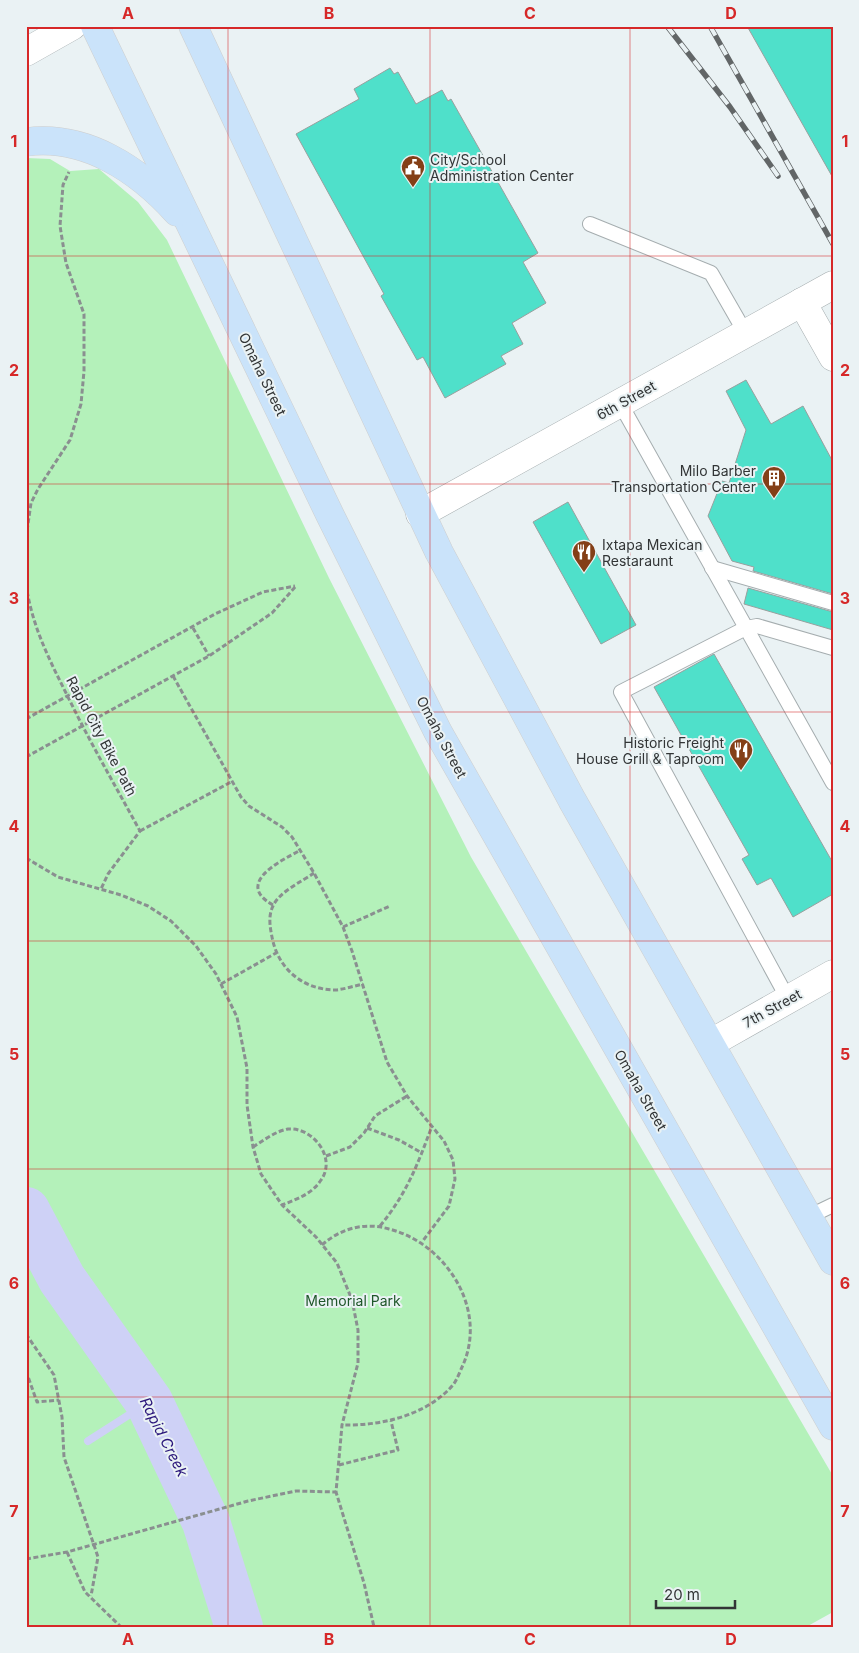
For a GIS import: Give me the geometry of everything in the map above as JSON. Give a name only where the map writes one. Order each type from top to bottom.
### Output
[{"type":"main road","name":"Omaha Street","points":[[95,26],[330,515],[438,732],[833,1426]]},
{"type":"main road","points":[[194,26],[420,514],[572,800],[833,1261]]},
{"type":"main road","points":[[26,142],[37,140],[77,144],[113,159],[156,190],[195,232]]},
{"type":"street","points":[[26,52],[72,26]]},
{"type":"street","name":"6th Street","points":[[420,514],[833,286]]},
{"type":"street","points":[[802,302],[833,357]]},
{"type":"street","name":"7th Street","points":[[711,1043],[833,974]]},
{"type":"lane","points":[[590,224],[711,273],[746,334]]},
{"type":"lane","points":[[620,404],[833,783]]},
{"type":"lane","points":[[712,568],[833,603]]},
{"type":"lane","points":[[788,999],[621,692],[746,628],[757,626],[833,648]]},
{"type":"lane","points":[[808,1217],[833,1205]]},
{"type":"path","points":[[26,538],[31,503],[70,440],[81,404],[84,371],[84,314],[66,263],[60,226],[63,184],[72,163]]},
{"type":"path","name":"Rapid City Bike Path","points":[[26,584],[30,610],[36,630],[83,727],[140,831]]},
{"type":"path","points":[[26,719],[193,628],[215,614],[263,592],[296,586],[272,613],[209,656],[26,757]]},
{"type":"path","points":[[193,628],[209,656]]},
{"type":"path","points":[[173,676],[231,782],[249,806],[282,827],[292,837],[314,874],[343,927],[386,1062],[407,1096],[444,1141],[453,1160],[455,1179],[449,1206],[422,1242]]},
{"type":"path","points":[[101,889],[108,874],[140,831],[231,782]]},
{"type":"path","points":[[273,906],[262,900],[257,892],[258,883],[263,875],[280,861],[299,851]]},
{"type":"path","points":[[26,858],[58,877],[101,889],[148,906],[171,922],[196,946],[221,984],[237,1017],[247,1068],[247,1105],[261,1174],[282,1205],[322,1245],[337,1263],[352,1300],[358,1330],[358,1363],[342,1425],[336,1492],[364,1583],[374,1627]]},
{"type":"path","points":[[314,874],[287,890],[273,906],[270,922],[276,953],[296,979],[314,987],[337,990],[362,984]]},
{"type":"path","points":[[343,927],[390,906]]},
{"type":"path","points":[[221,984],[276,953]]},
{"type":"path","points":[[326,1156],[350,1147],[375,1116],[407,1096]]},
{"type":"path","points":[[380,1226],[395,1208],[416,1172],[432,1126]]},
{"type":"path","points":[[367,1128],[391,1136],[422,1153]]},
{"type":"path","points":[[254,1147],[274,1134],[287,1129],[299,1130],[310,1136],[326,1156],[326,1166],[322,1179],[303,1197],[282,1205]]},
{"type":"path","points":[[322,1245],[342,1231],[380,1226],[398,1231],[422,1242],[435,1252],[451,1270],[460,1288],[467,1311],[470,1331],[466,1356],[454,1384],[437,1399],[391,1421],[364,1426],[342,1425]]},
{"type":"path","points":[[26,1334],[54,1374],[59,1400],[64,1456],[98,1557],[91,1596]]},
{"type":"path","points":[[26,1371],[37,1402],[59,1400]]},
{"type":"path","points":[[338,1465],[398,1450],[391,1421]]},
{"type":"path","points":[[26,1559],[67,1552],[248,1501],[296,1492],[336,1492]]},
{"type":"path","points":[[67,1552],[85,1592],[122,1627]]},
{"type":"green space","name":"Memorial Park","points":[[26,158],[50,159],[70,171],[99,169],[138,202],[167,240],[329,578],[471,857],[833,1476],[833,1612],[806,1627],[26,1627]]},
{"type":"building","points":[[747,26],[833,26],[833,178]]},
{"type":"building","name":"City/School Administration Center","points":[[390,68],[394,74],[398,72],[416,104],[442,90],[448,101],[451,99],[538,253],[523,262],[546,303],[512,323],[523,344],[501,356],[506,364],[445,398],[423,357],[417,360],[381,296],[384,294],[296,134],[359,99],[354,89]]},
{"type":"building","name":"Milo Barber Transportation Center","points":[[746,380],[771,424],[803,406],[833,462],[833,594],[753,571],[754,567],[732,561],[708,516],[722,481],[729,483],[746,430],[726,391]]},
{"type":"building","name":"Ixtapa Mexican Restaraunt","points":[[568,502],[636,625],[601,644],[533,522]]},
{"type":"building","points":[[748,588],[833,612],[833,630],[744,604]]},
{"type":"building","name":"Historic Freight House Grill & Taproom","points":[[714,654],[833,863],[833,894],[793,917],[771,878],[757,885],[742,859],[749,855],[654,687]]},
{"type":"waterway","name":"Rapid Creek","points":[[26,1211],[62,1279],[149,1402],[206,1522],[239,1627]]},
{"type":"waterway","points":[[88,1441],[149,1402]]},
{"type":"railway","points":[[667,26],[730,107],[778,176]]},
{"type":"railway","points":[[710,26],[833,244]]},
{"type":"place","name":"City/School Administration Center","points":[[413,188]]},
{"type":"place","name":"Milo Barber Transportation Center","points":[[774,499]]},
{"type":"place","name":"Ixtapa Mexican Restaraunt","points":[[584,573]]},
{"type":"place","name":"Historic Freight House Grill & Taproom","points":[[741,771]]}]
